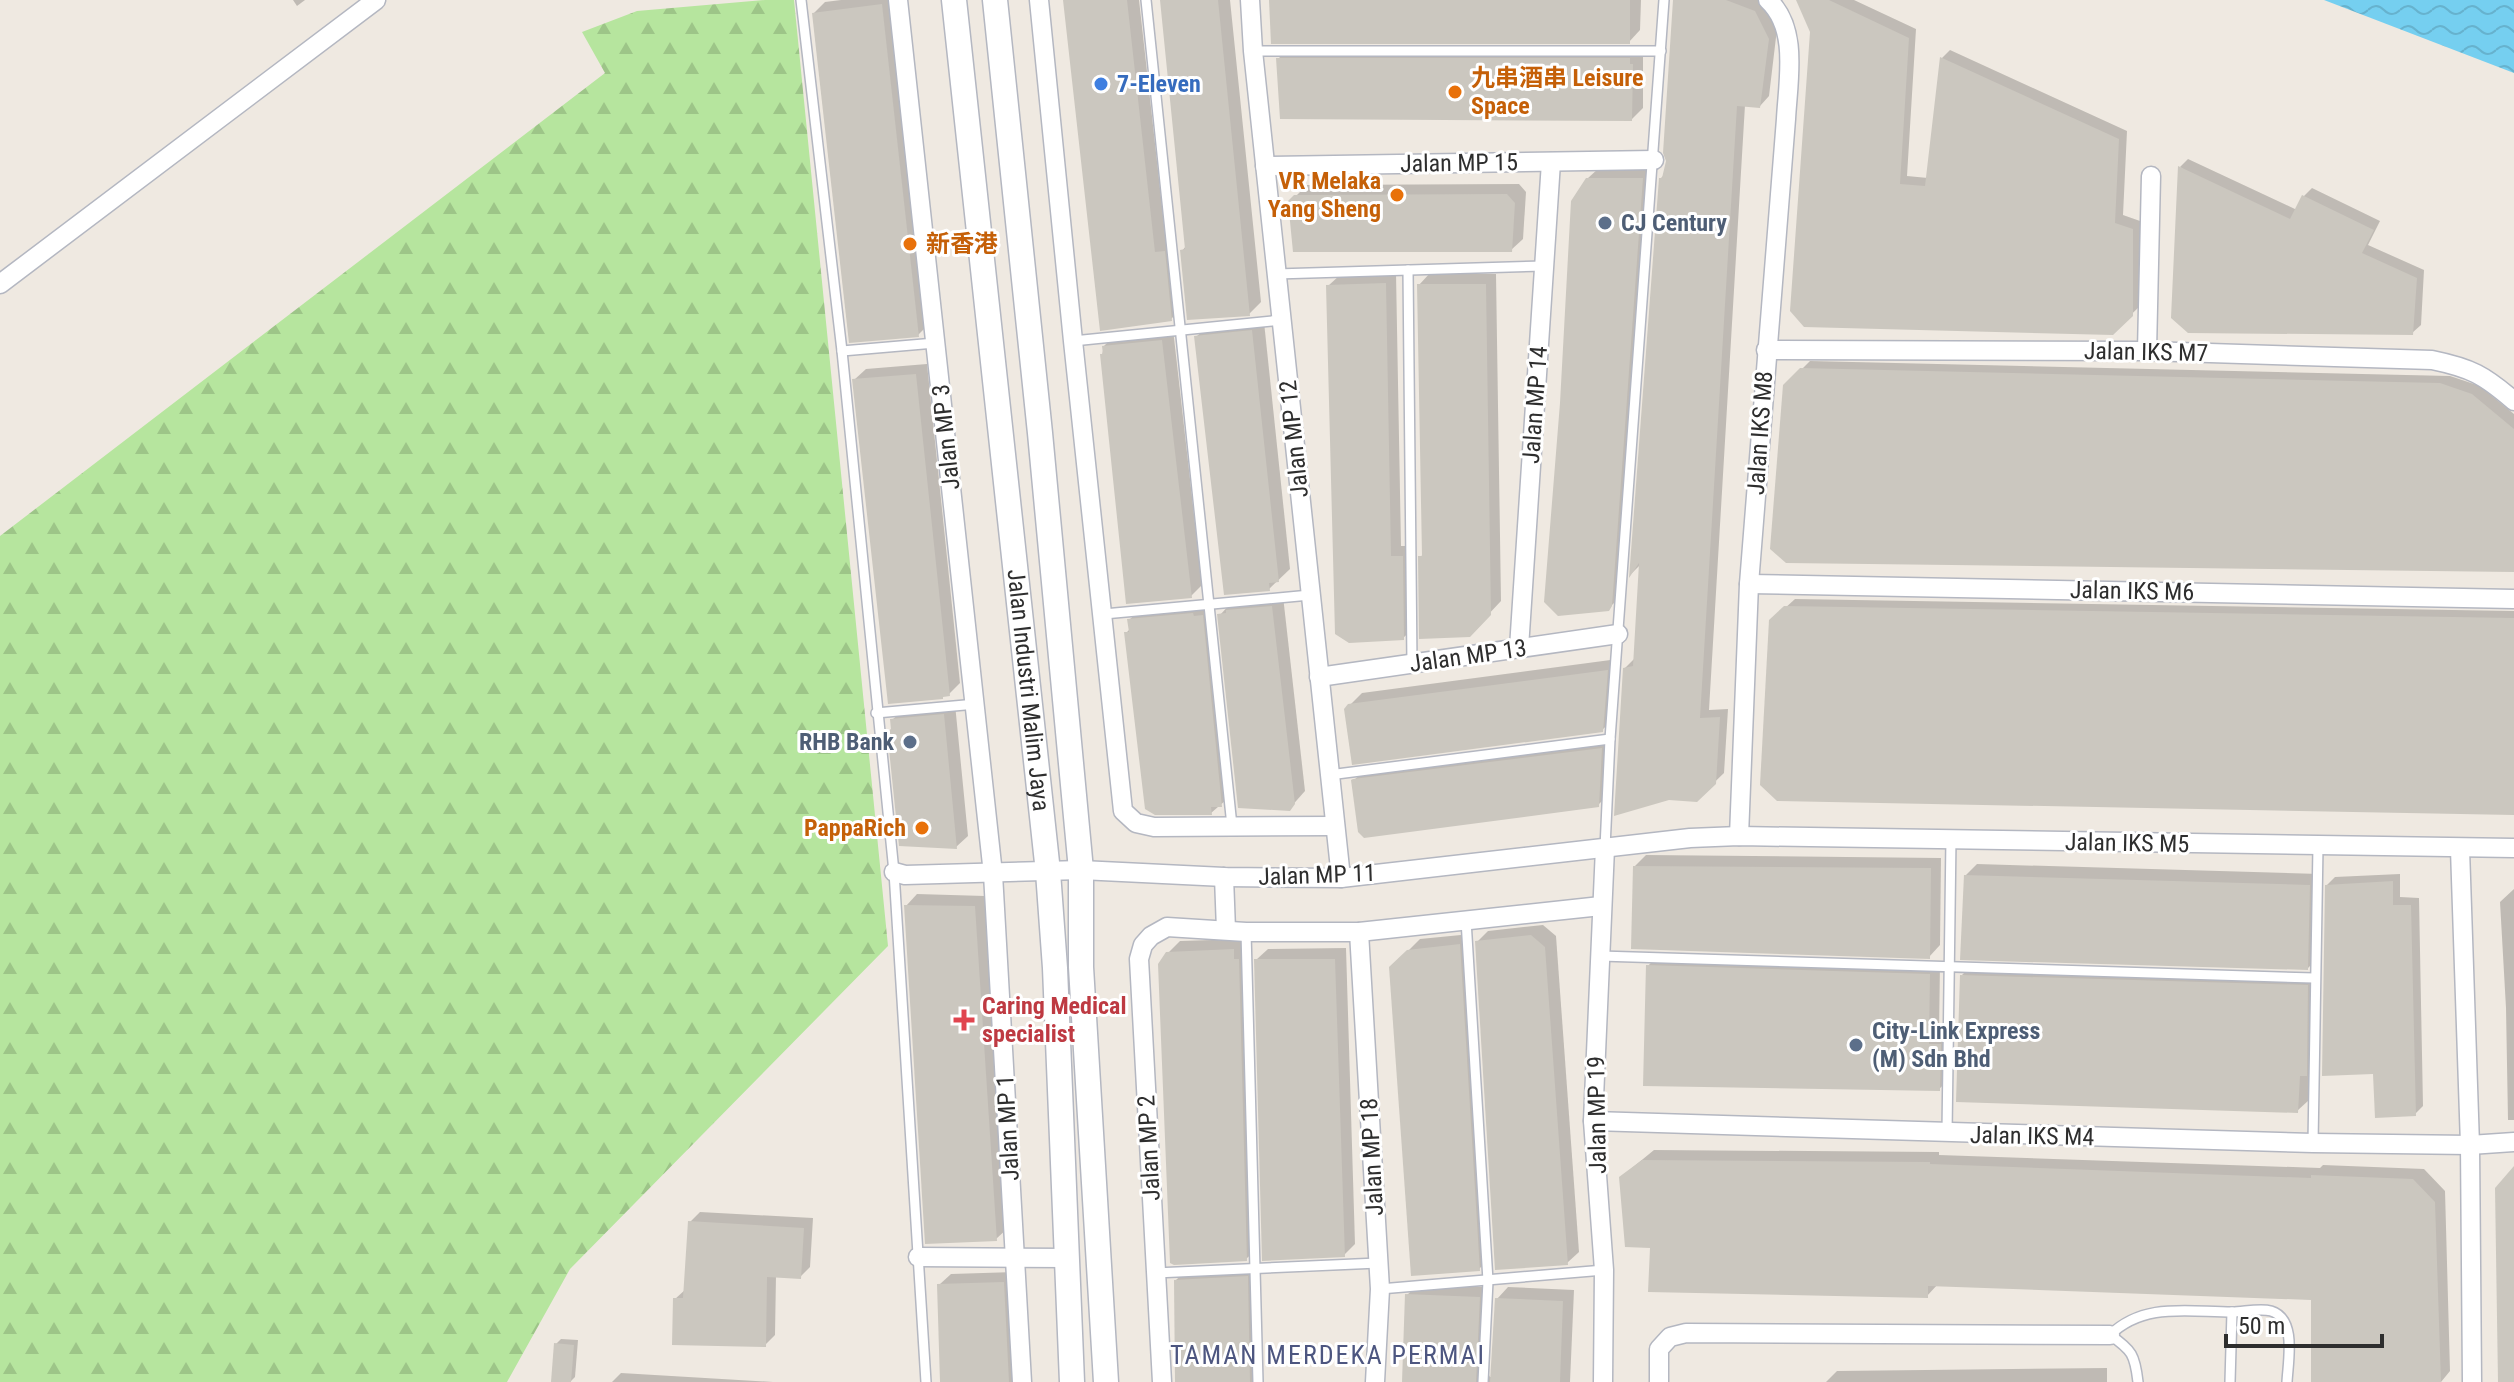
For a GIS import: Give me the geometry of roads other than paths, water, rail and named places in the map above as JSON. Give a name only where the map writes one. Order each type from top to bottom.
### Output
[{"type":"main road","name":"Jalan Industri Malim Jaya","points":[[954,0],[1048,872],[1072,1382]]},
{"type":"main road","name":"Jalan Industri Malim Jaya","points":[[995,0],[1081,870],[1081,967],[1106,1382]]},
{"type":"street","points":[[0,284],[376,0]]},
{"type":"street","name":"Jalan MP 3","points":[[898,0],[993,874]]},
{"type":"street","points":[[1039,0],[1123,811],[1136,823],[1154,827],[1335,826]]},
{"type":"street","name":"Jalan MP 12","points":[[1250,0],[1341,878]]},
{"type":"street","name":"Jalan IKS M8","points":[[1739,836],[1749,584],[1789,56],[1786,30],[1779,10],[1768,0]]},
{"type":"street","name":"Jalan MP 15","points":[[1265,166],[1654,160]]},
{"type":"street","name":"Jalan MP 14","points":[[1519,648],[1551,162]]},
{"type":"street","points":[[2147,351],[2151,176]]},
{"type":"street","name":"Jalan IKS M7","points":[[1766,350],[2147,351],[2432,360],[2465,367],[2489,380],[2514,401]]},
{"type":"street","name":"Jalan IKS M6","points":[[1749,584],[2514,599]]},
{"type":"street","name":"Jalan MP 13","points":[[1319,677],[1618,634]]},
{"type":"street","name":"Jalan MP 11","points":[[894,872],[905,875],[1081,870],[1224,877],[1341,878],[1690,838],[1739,836]]},
{"type":"street","name":"Jalan IKS M5","points":[[1739,836],[2514,848]]},
{"type":"street","name":"Jalan MP 19","points":[[1603,1382],[1604,1270],[1593,1121],[1605,848]]},
{"type":"street","points":[[2460,849],[2470,1145],[2472,1382]]},
{"type":"street","name":"Jalan MP 1","points":[[993,874],[1022,1382]]},
{"type":"street","points":[[1224,877],[1226,930],[1246,932],[1359,932],[1601,906]]},
{"type":"street","name":"Jalan MP 2","points":[[1162,1382],[1139,959],[1143,945],[1167,927],[1226,930]]},
{"type":"street","name":"Jalan MP 18","points":[[1359,932],[1380,1289],[1375,1382]]},
{"type":"street","name":"Jalan IKS M4","points":[[1593,1121],[2313,1143],[2470,1145],[2514,1142]]},
{"type":"street","points":[[918,1257],[1068,1258]]},
{"type":"street","points":[[1659,1382],[1659,1349],[1670,1337],[1686,1333],[2110,1335]]},
{"type":"lane","points":[[801,0],[842,351],[894,872],[926,1382]]},
{"type":"lane","points":[[1146,0],[1232,826]]},
{"type":"lane","points":[[1605,848],[1610,739],[1664,0]]},
{"type":"lane","points":[[1253,51],[1661,51]]},
{"type":"lane","points":[[1276,274],[1544,266]]},
{"type":"lane","points":[[1408,270],[1412,664]]},
{"type":"lane","points":[[1073,341],[1281,320]]},
{"type":"lane","points":[[842,351],[935,343]]},
{"type":"lane","points":[[1104,614],[1310,595]]},
{"type":"lane","points":[[876,713],[976,704]]},
{"type":"lane","points":[[1329,775],[1610,739]]},
{"type":"lane","points":[[1947,1133],[1951,838]]},
{"type":"lane","points":[[2313,1143],[2318,846]]},
{"type":"lane","points":[[1466,920],[1488,1281],[1483,1382]]},
{"type":"lane","points":[[1246,932],[1258,1382]]},
{"type":"lane","points":[[1600,956],[2314,978]]},
{"type":"lane","points":[[1155,1273],[1378,1263]]},
{"type":"lane","points":[[1380,1289],[1604,1270]]},
{"type":"lane","points":[[2138,1382],[2135,1360],[2128,1347],[2110,1335],[2122,1323],[2154,1311],[2270,1311],[2283,1318],[2288,1331],[2287,1382]]},
{"type":"lane","points":[[2230,1382],[2232,1312]]},
{"type":"water","points":[[2324,0],[2514,0],[2514,73]]},
{"type":"place","name":"7-Eleven","points":[[1101,84]]},
{"type":"place","name":"九串酒串 Leisure Space","points":[[1455,92]]},
{"type":"place","name":"VR Melaka Yang Sheng","points":[[1397,195]]},
{"type":"place","name":"CJ Century","points":[[1605,223]]},
{"type":"place","name":"新香港","points":[[910,244]]},
{"type":"place","name":"RHB Bank","points":[[910,742]]},
{"type":"place","name":"PappaRich","points":[[922,828]]},
{"type":"place","name":"Caring Medical specialist","points":[[964,1020]]},
{"type":"place","name":"City-Link Express (M) Sdn Bhd","points":[[1856,1045]]},
{"type":"district","name":"TAMAN MERDEKA PERMAI","points":[[1328,1355]]}]
